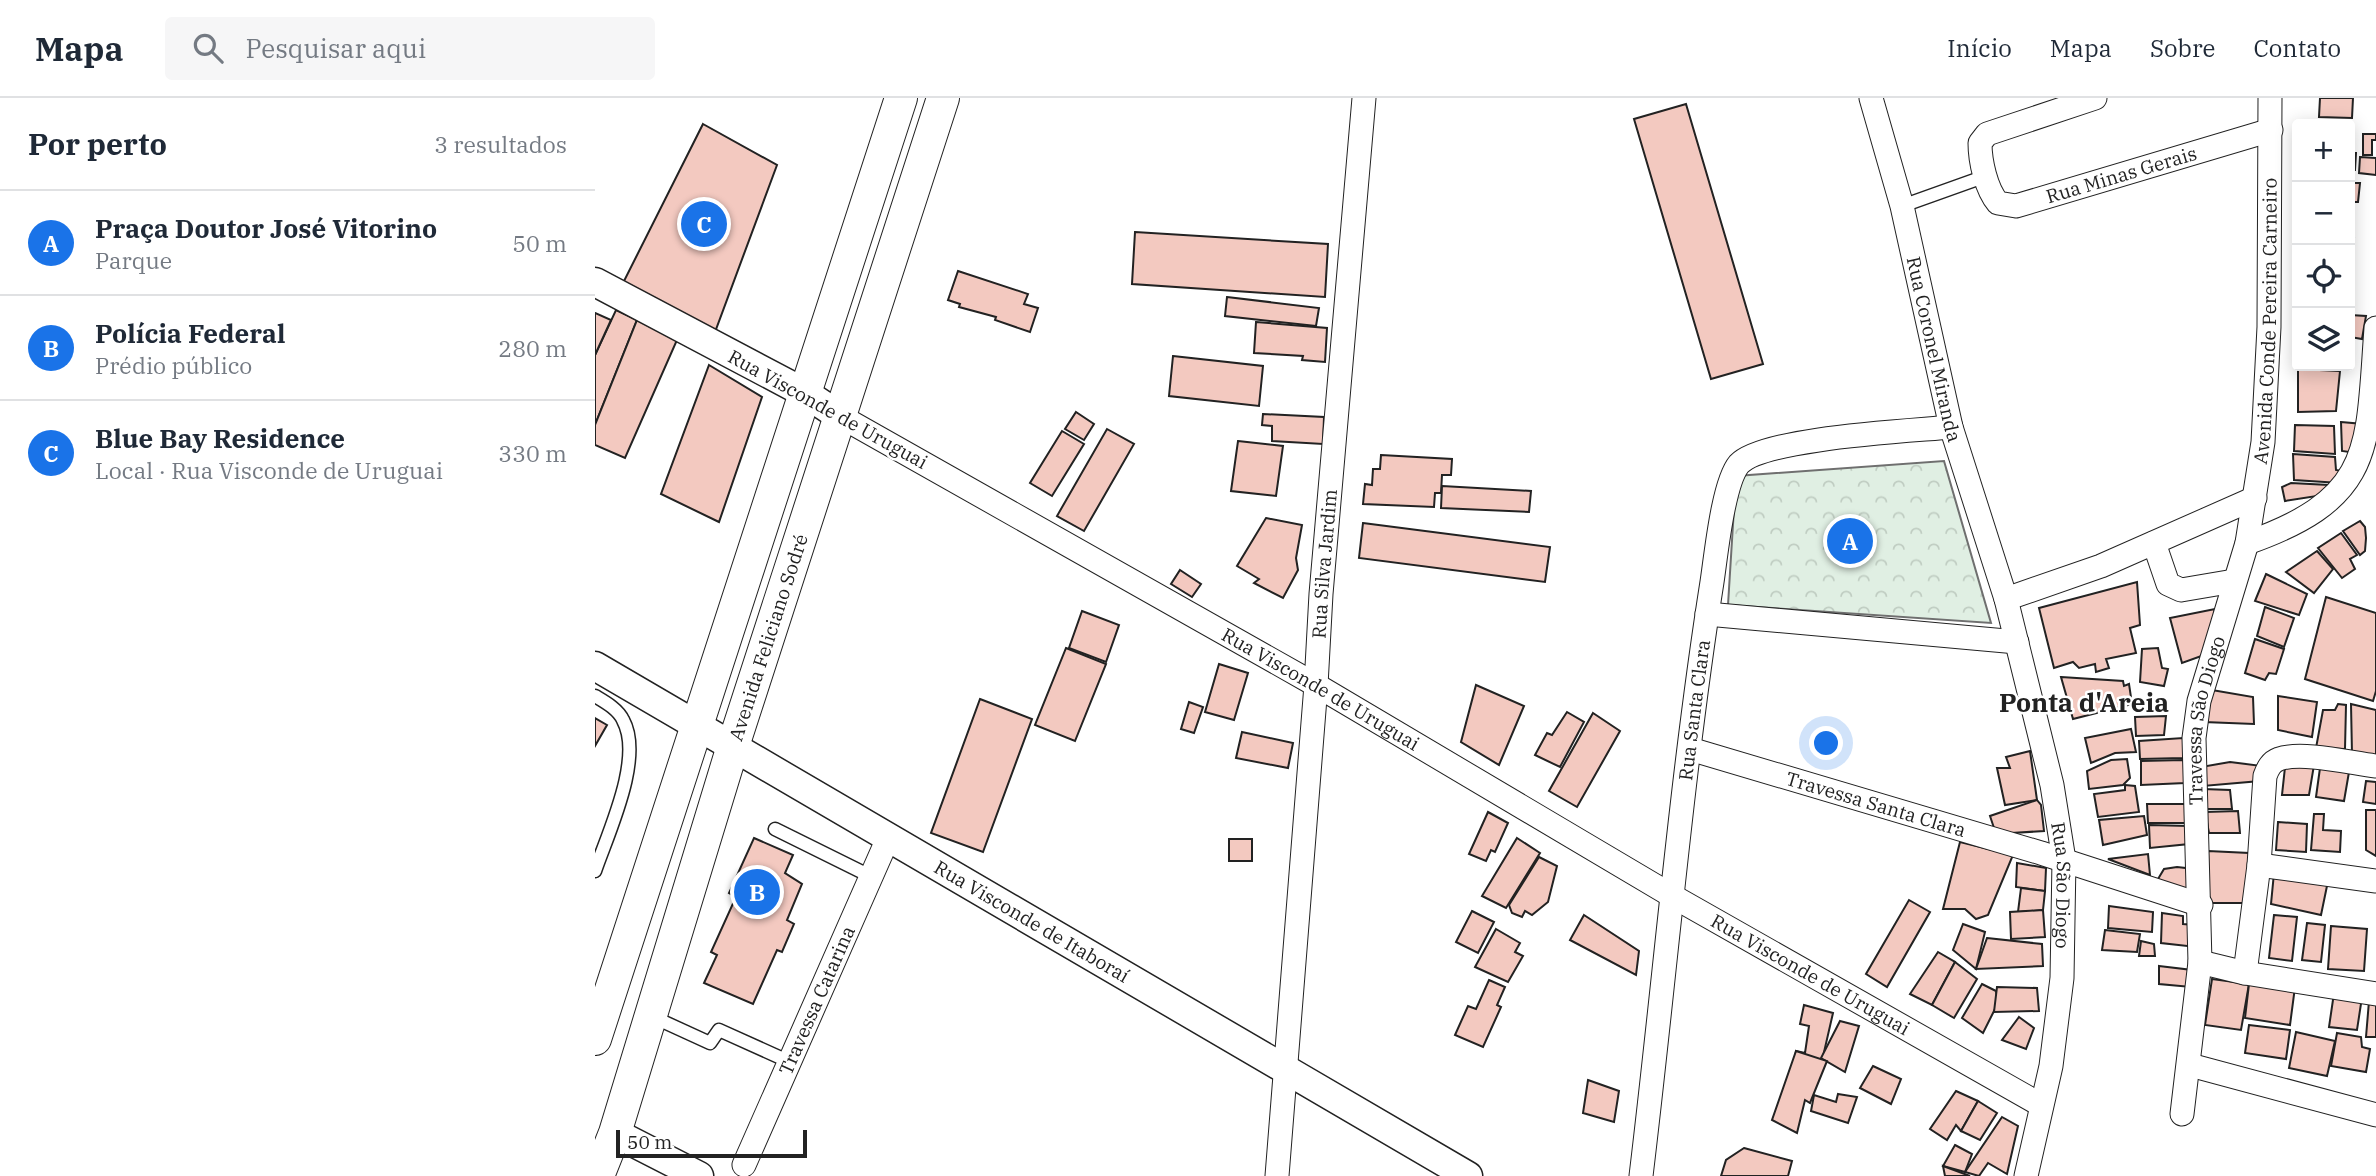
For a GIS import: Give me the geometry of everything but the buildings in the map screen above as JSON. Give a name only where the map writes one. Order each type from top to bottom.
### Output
[{"type":"main road","points":[[595,1039],[901,98]]},
{"type":"main road","name":"Avenida Feliciano Sodré","points":[[598,1176],[605,1128],[649,1015],[838,415],[943,98]]},
{"type":"street","name":"Rua Silva Jardim","points":[[1277,1176],[1317,685],[1321,594],[1364,98]]},
{"type":"street","name":"Rua Coronel Miranda","points":[[1871,98],[1902,206],[1951,427],[2006,598]]},
{"type":"street","name":"Rua Minas Gerais","points":[[2095,98],[1987,134],[1980,143],[1986,176],[1998,203],[2016,206],[2271,130]]},
{"type":"street","name":"Avenida Conde Pereira Carneiro","points":[[2247,543],[2265,407],[2270,98]]},
{"type":"street","name":"Rua Visconde de Uruguai","points":[[595,282],[805,393],[838,415],[1317,685],[1674,897],[2041,1105]]},
{"type":"street","points":[[2247,543],[2311,516],[2336,497],[2359,463],[2369,416],[2376,328]]},
{"type":"street","name":"Rua Santa Clara","points":[[1641,1176],[1707,614],[1725,502],[1739,465],[1762,451],[1798,444],[1951,427]]},
{"type":"street","points":[[2006,598],[2101,566],[2255,498]]},
{"type":"street","points":[[2154,543],[2168,584],[2181,590],[2234,581]]},
{"type":"street","name":"Travessa São Diogo","points":[[2182,1114],[2190,1065],[2200,962],[2201,905],[2194,738],[2199,701],[2247,543]]},
{"type":"street","name":"Rua São Diogo","points":[[2006,598],[2052,785],[2064,860],[2062,978],[2051,1066],[2026,1176]]},
{"type":"street","points":[[1707,614],[2017,642]]},
{"type":"street","name":"Rua Visconde de Itaboraí","points":[[595,666],[1468,1176]]},
{"type":"street","name":"Travessa Santa Clara","points":[[1690,749],[2064,860]]},
{"type":"street","points":[[2245,973],[2259,865],[2265,776],[2270,765],[2277,759],[2295,757],[2376,766]]},
{"type":"street","name":"Travessa Catarina","points":[[744,1165],[889,836]]},
{"type":"street","points":[[2064,860],[2201,905]]},
{"type":"street","points":[[2259,865],[2376,881]]},
{"type":"street","points":[[2200,962],[2245,973],[2376,994]]},
{"type":"street","points":[[2190,1065],[2376,1115]]},
{"type":"street","points":[[605,1128],[699,1176]]},
{"type":"lane","points":[[1902,206],[1986,176]]},
{"type":"lane","points":[[595,696],[608,704],[623,720],[629,742],[627,772],[595,871]]},
{"type":"lane","points":[[775,830],[870,876]]},
{"type":"lane","points":[[649,1015],[710,1043],[719,1030],[790,1062]]},
{"type":"green space","points":[[1944,461],[1991,623],[1728,605],[1736,476]]},
{"type":"place","name":"Blue Bay Residence","points":[[704,224]]},
{"type":"place","name":"Praça Doutor José Vitorino","points":[[1850,541]]},
{"type":"place","name":"Polícia Federal","points":[[757,892]]},
{"type":"district","name":"Ponta d'Areia","points":[[2084,702]]}]
